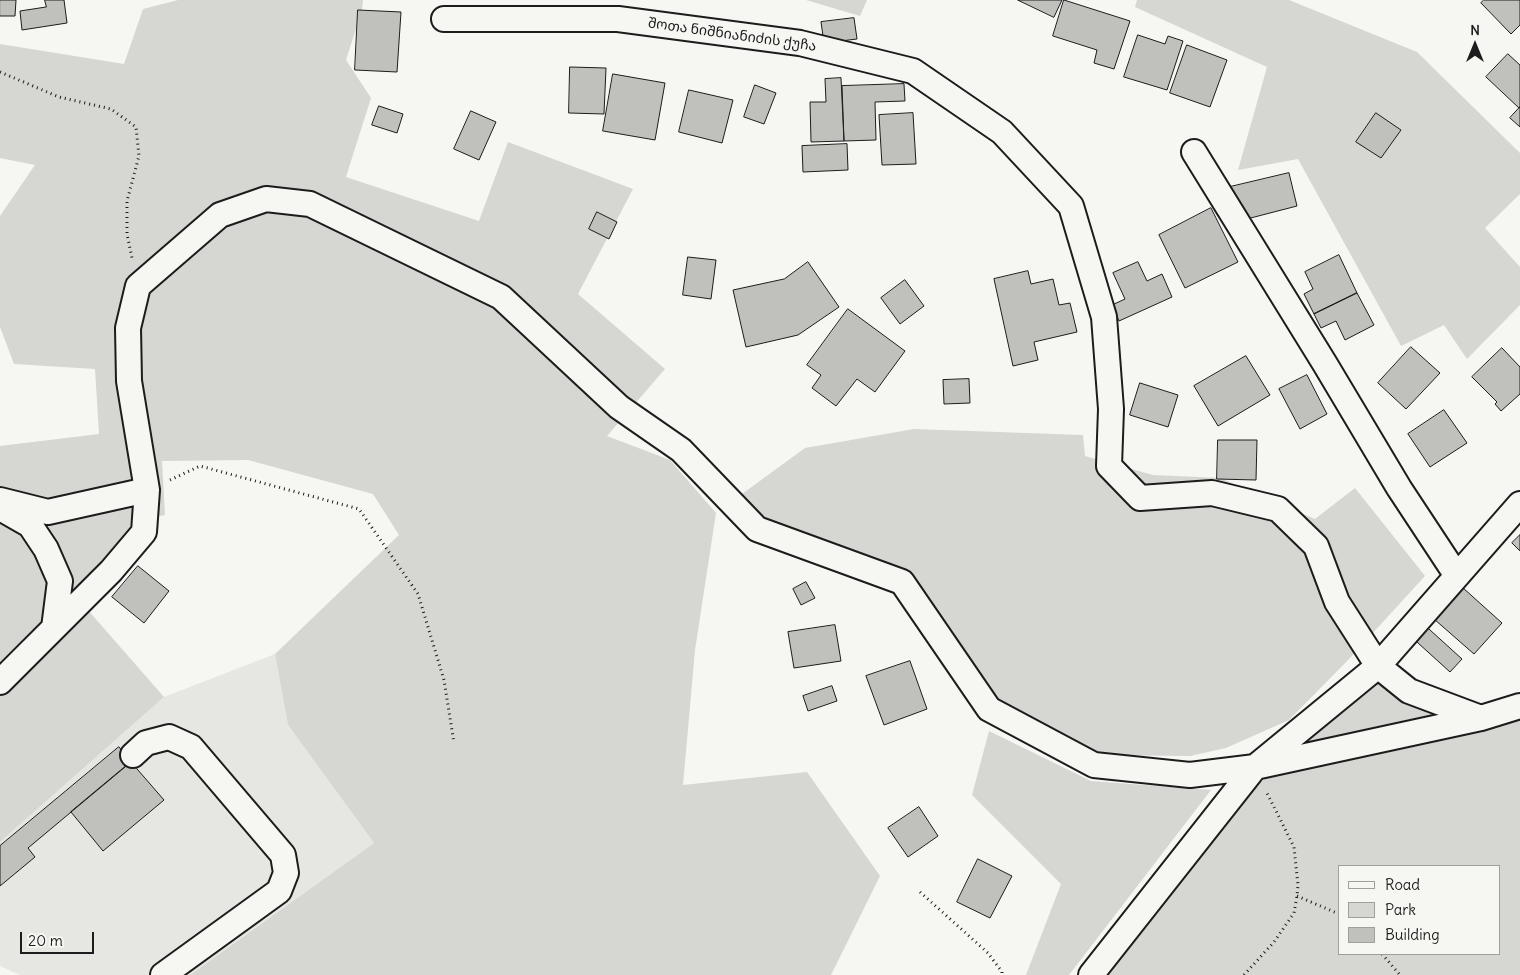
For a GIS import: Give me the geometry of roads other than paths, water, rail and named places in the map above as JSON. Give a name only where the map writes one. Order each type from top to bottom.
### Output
[{"type":"street","name":"შოთა ნიშნიანიძის ქუჩა","points":[[444,19],[618,19],[800,43],[913,71],[1002,132],[1070,206],[1104,317],[1111,409],[1109,466],[1140,498],[1212,493],[1278,509],[1316,546],[1338,602],[1378,666],[1409,691],[1481,718]]},
{"type":"street","points":[[1194,152],[1326,364],[1399,488],[1457,576]]},
{"type":"street","points":[[0,682],[111,571],[144,532],[148,490],[129,381],[128,328],[138,286],[220,215],[266,199],[310,204],[501,297],[619,407],[681,450],[757,529],[902,582],[989,709],[1094,766],[1190,775],[1255,768],[1481,718],[1520,706]]},
{"type":"street","points":[[0,500],[48,512],[148,490]]},
{"type":"street","points":[[1091,975],[1255,768],[1378,666],[1520,504]]},
{"type":"street","points":[[0,508],[30,525],[46,548],[60,581],[54,628]]},
{"type":"street","points":[[133,755],[146,742],[169,737],[191,748],[283,855],[286,873],[279,891],[163,975]]}]
